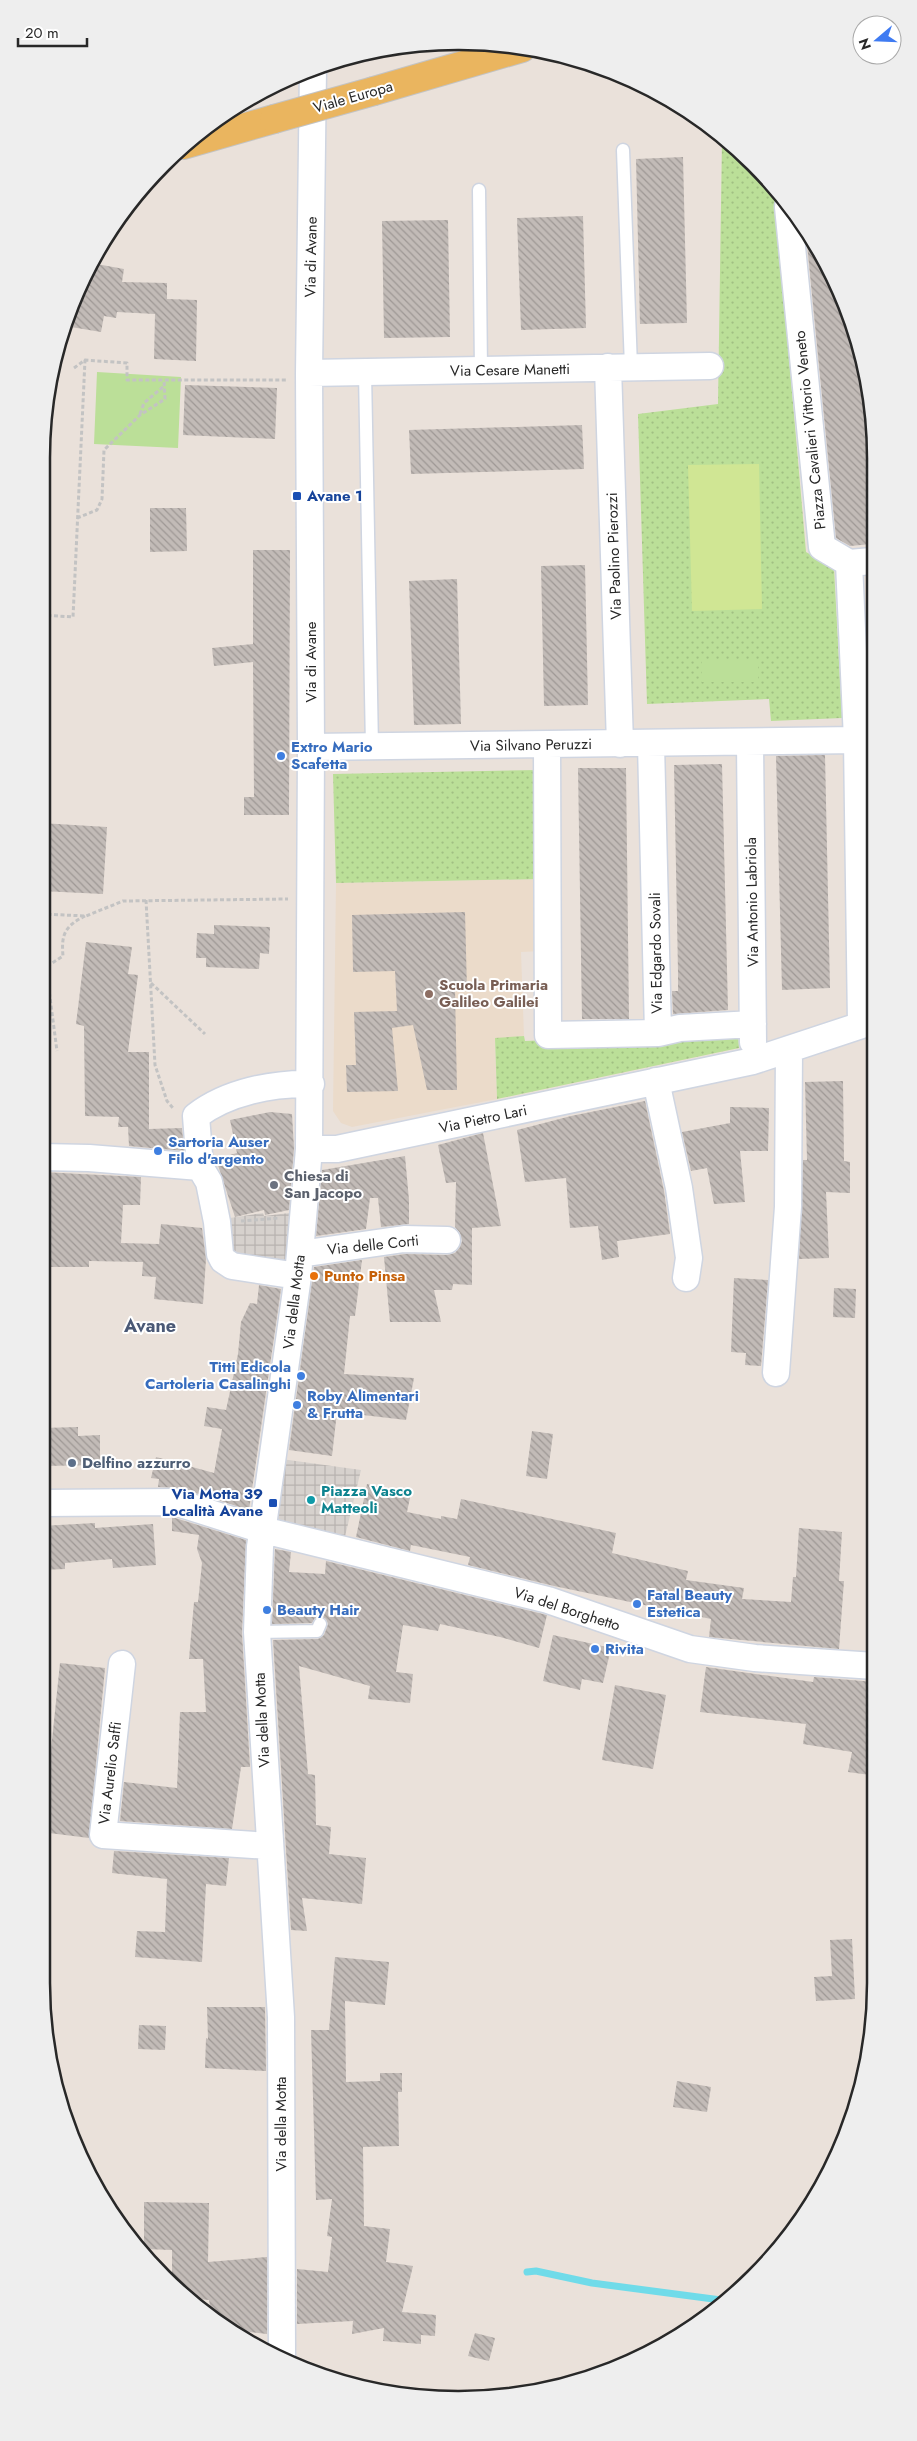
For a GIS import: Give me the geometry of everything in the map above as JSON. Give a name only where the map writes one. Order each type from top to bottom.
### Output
[{"type":"main road","name":"Viale Europa","points":[[204,139],[506,53]]},
{"type":"street","name":"Via di Avane","points":[[311,1084],[309,376],[313,77]]},
{"type":"street","name":"Piazza Cavalieri Vittorio Veneto","points":[[789,219],[822,547],[861,562],[857,740]]},
{"type":"street","name":"Via Cesare Manetti","points":[[309,376],[365,372],[710,366]]},
{"type":"street","name":"Via Paolino Pierozzi","points":[[620,367],[620,744]]},
{"type":"street","points":[[750,742],[857,740]]},
{"type":"street","name":"Via Pietro Lari","points":[[309,1149],[346,1147],[753,1061],[867,1023],[857,740]]},
{"type":"street","name":"Via Silvano Peruzzi","points":[[311,747],[547,746],[750,742]]},
{"type":"street","name":"Via Antonio Labriola","points":[[750,742],[753,1061]]},
{"type":"street","name":"Via Edgardo Sovali","points":[[547,746],[548,1035],[658,1032],[651,744]]},
{"type":"street","points":[[658,1032],[680,1028],[753,1024]]},
{"type":"street","points":[[776,1373],[788,1207],[789,1049]]},
{"type":"street","points":[[656,1081],[679,1188],[688,1258],[686,1278]]},
{"type":"street","points":[[50,1157],[200,1166],[196,1116],[209,1106],[284,1083],[311,1084]]},
{"type":"street","name":"Via della Motta","points":[[282,2351],[281,2017],[257,1632],[262,1530],[304,1217],[311,1084]]},
{"type":"street","name":"Via delle Corti","points":[[200,1166],[209,1182],[218,1222],[220,1254],[223,1260],[232,1266],[299,1265],[404,1239],[447,1240]]},
{"type":"street","name":"Via del Borghetto","points":[[50,1504],[175,1502],[262,1530],[548,1600],[690,1649],[755,1658],[867,1665]]},
{"type":"street","name":"Via Aurelio Saffi","points":[[122,1664],[103,1835],[269,1846]]},
{"type":"lane","points":[[620,367],[622,150]]},
{"type":"lane","points":[[479,190],[481,370]]},
{"type":"lane","points":[[365,372],[372,747]]},
{"type":"lane","points":[[257,1632],[317,1631],[320,1624]]},
{"type":"path","points":[[74,368],[85,360],[127,363],[127,380],[309,376]]},
{"type":"path","points":[[50,615],[73,617],[85,360]]},
{"type":"path","points":[[77,518],[97,510],[102,500],[104,450],[140,415],[165,399],[164,380]]},
{"type":"path","points":[[140,415],[144,404],[165,386]]},
{"type":"path","points":[[50,964],[63,956],[62,941],[70,924],[123,901],[310,899]]},
{"type":"path","points":[[146,900],[155,1065],[167,1101],[180,1114],[196,1116]]},
{"type":"path","points":[[50,914],[86,916]]},
{"type":"path","points":[[150,982],[205,1034]]},
{"type":"path","points":[[50,998],[57,1051]]},
{"type":"path","points":[[218,1222],[304,1217]]},
{"type":"shaded area","name":"Scuola Primaria Galileo Galilei","points":[[541,879],[542,951],[521,952],[524,1036],[495,1039],[497,1099],[352,1127],[341,1123],[333,1111],[336,883]]},
{"type":"shaded area","points":[[263,1213],[264,1216],[289,1213],[287,1270],[228,1253],[230,1218]]},
{"type":"shaded area","name":"Piazza Vasco Matteoli","points":[[274,1458],[361,1470],[342,1549],[263,1530]]},
{"type":"green space","points":[[722,146],[775,200],[806,552],[834,568],[842,718],[771,721],[769,699],[647,704],[638,414],[718,404]]},
{"type":"green space","points":[[97,372],[181,377],[178,448],[94,444]]},
{"type":"green space","points":[[759,464],[762,609],[692,611],[688,465]]},
{"type":"green space","points":[[702,659],[758,659],[758,682],[702,682]]},
{"type":"green space","points":[[538,770],[541,879],[336,883],[333,774]]},
{"type":"green space","points":[[738,1032],[739,1048],[497,1099],[495,1038],[524,1036],[525,1041]]},
{"type":"building","points":[[683,157],[687,323],[640,324],[636,159]]},
{"type":"building","points":[[583,216],[586,328],[521,330],[517,218]]},
{"type":"building","points":[[448,220],[450,337],[384,338],[382,221]]},
{"type":"building","points":[[807,247],[825,278],[845,327],[853,353],[864,405],[867,458],[867,544],[850,546],[836,538]]},
{"type":"building","points":[[99,265],[124,269],[122,282],[167,283],[167,299],[197,300],[196,361],[154,359],[155,314],[117,312],[116,318],[104,316],[101,332],[72,327],[81,302]]},
{"type":"building","points":[[185,385],[277,388],[275,439],[183,435]]},
{"type":"building","points":[[582,425],[584,469],[411,474],[409,430]]},
{"type":"building","points":[[150,508],[186,508],[187,551],[150,552]]},
{"type":"building","points":[[253,550],[290,550],[289,815],[244,815],[244,797],[254,797],[253,662],[214,666],[212,648],[253,644]]},
{"type":"building","points":[[585,565],[588,705],[544,706],[541,566]]},
{"type":"building","points":[[457,579],[461,724],[414,725],[409,581]]},
{"type":"building","points":[[825,755],[830,988],[782,990],[776,756]]},
{"type":"building","points":[[722,764],[728,1010],[673,1014],[672,991],[678,991],[674,765]]},
{"type":"building","points":[[578,768],[626,768],[629,1019],[582,1019]]},
{"type":"building","points":[[50,824],[107,827],[103,894],[50,891]]},
{"type":"building","points":[[465,912],[467,990],[455,990],[457,1090],[427,1090],[413,1025],[392,1028],[398,1091],[347,1092],[346,1065],[356,1065],[354,1012],[397,1011],[395,971],[353,972],[352,915]]},
{"type":"building","points":[[214,925],[270,927],[269,954],[260,953],[259,969],[206,967],[206,958],[196,958],[197,933],[214,934]]},
{"type":"building","points":[[86,942],[132,947],[128,974],[138,975],[128,1052],[149,1052],[149,1129],[182,1128],[184,1151],[129,1146],[128,1127],[118,1127],[119,1117],[85,1116],[84,1026],[76,1024]]},
{"type":"building","points":[[843,1081],[844,1161],[850,1162],[850,1193],[826,1192],[829,1258],[799,1259],[803,1160],[807,1160],[805,1082]]},
{"type":"building","points":[[645,1101],[664,1191],[670,1234],[617,1241],[619,1257],[602,1260],[598,1226],[570,1228],[566,1178],[525,1182],[517,1130],[571,1116]]},
{"type":"building","points":[[730,1107],[769,1108],[768,1151],[740,1151],[745,1202],[714,1204],[707,1168],[691,1171],[682,1132],[730,1123]]},
{"type":"building","name":"Chiesa di San Jacopo","points":[[270,1112],[292,1114],[294,1148],[289,1210],[265,1215],[264,1210],[235,1217],[216,1159],[237,1153],[230,1120]]},
{"type":"building","points":[[483,1133],[501,1226],[472,1228],[472,1285],[453,1284],[452,1290],[434,1290],[441,1322],[390,1322],[384,1257],[405,1254],[447,1255],[455,1253],[462,1241],[460,1233],[455,1227],[456,1182],[446,1183],[438,1145]]},
{"type":"building","points":[[405,1156],[409,1224],[381,1227],[378,1198],[370,1198],[366,1229],[316,1236],[322,1170]]},
{"type":"building","points":[[50,1172],[141,1177],[140,1205],[123,1205],[121,1243],[159,1244],[161,1224],[202,1228],[206,1259],[203,1304],[154,1299],[156,1277],[142,1276],[143,1262],[89,1261],[89,1267],[50,1267]]},
{"type":"building","points":[[362,1260],[355,1316],[350,1316],[344,1374],[414,1378],[406,1420],[337,1412],[332,1456],[289,1450],[314,1267]]},
{"type":"building","points":[[734,1278],[768,1280],[761,1366],[745,1365],[746,1353],[731,1352]]},
{"type":"building","points":[[259,1285],[281,1289],[249,1510],[180,1488],[158,1487],[159,1479],[151,1478],[156,1457],[214,1473],[222,1429],[204,1426],[207,1407],[226,1410],[238,1354],[241,1322],[250,1303],[257,1304]]},
{"type":"building","points":[[834,1288],[856,1289],[855,1318],[833,1317]]},
{"type":"building","points":[[78,1427],[78,1436],[100,1435],[100,1465],[50,1466],[50,1428]]},
{"type":"building","points":[[532,1431],[553,1434],[547,1479],[526,1476]]},
{"type":"building","points":[[367,1484],[411,1493],[407,1512],[441,1519],[441,1516],[457,1519],[461,1499],[616,1533],[612,1553],[688,1571],[686,1580],[744,1588],[742,1599],[791,1602],[793,1577],[796,1577],[799,1528],[842,1532],[839,1581],[844,1581],[839,1649],[709,1637],[711,1619],[554,1586],[468,1565],[470,1557],[411,1545],[410,1551],[356,1537]]},
{"type":"building","points":[[172,1517],[246,1540],[242,1633],[250,1767],[241,1767],[232,1829],[120,1821],[124,1782],[177,1788],[180,1712],[206,1712],[203,1659],[189,1659],[194,1602],[198,1602],[202,1563],[197,1549],[199,1535],[172,1531]]},
{"type":"building","points":[[95,1523],[95,1528],[153,1524],[156,1565],[113,1568],[112,1559],[65,1563],[65,1569],[50,1570],[50,1526]]},
{"type":"building","points":[[275,1549],[291,1552],[289,1572],[325,1574],[326,1561],[547,1615],[539,1648],[500,1637],[440,1624],[438,1631],[403,1625],[396,1672],[413,1674],[410,1703],[368,1699],[370,1686],[299,1666],[308,1774],[315,1775],[316,1825],[331,1827],[329,1854],[366,1858],[362,1904],[302,1898],[307,1931],[291,1930],[273,1640],[318,1639],[324,1635],[328,1624],[326,1619],[320,1616],[315,1618],[312,1623],[272,1624]]},
{"type":"building","points":[[553,1635],[611,1648],[603,1683],[582,1679],[580,1690],[543,1681]]},
{"type":"building","points":[[60,1663],[105,1668],[89,1838],[50,1833],[50,1759]]},
{"type":"building","points":[[706,1667],[813,1682],[814,1677],[867,1681],[867,1775],[848,1772],[852,1752],[803,1744],[806,1724],[700,1712]]},
{"type":"building","points":[[615,1685],[666,1695],[653,1769],[602,1760]]},
{"type":"building","points":[[114,1851],[229,1858],[226,1886],[206,1884],[202,1962],[135,1957],[137,1931],[165,1932],[167,1879],[112,1873]]},
{"type":"building","points":[[852,1939],[855,1999],[816,2001],[814,1977],[832,1976],[830,1940]]},
{"type":"building","points":[[335,1957],[389,1962],[385,2005],[345,2001],[346,2082],[380,2081],[380,2073],[402,2073],[402,2092],[398,2092],[399,2146],[363,2147],[364,2226],[390,2229],[386,2262],[413,2266],[402,2312],[436,2315],[435,2336],[421,2335],[421,2344],[383,2341],[384,2328],[352,2334],[353,2321],[297,2324],[297,2269],[328,2272],[332,2237],[327,2236],[332,2199],[316,2200],[311,2030],[329,2030]]},
{"type":"building","points":[[207,2007],[265,2007],[266,2071],[205,2068],[206,2038],[208,2039]]},
{"type":"building","points":[[139,2025],[166,2026],[165,2050],[138,2049]]},
{"type":"building","points":[[677,2081],[711,2087],[707,2112],[673,2107]]},
{"type":"building","points":[[144,2202],[209,2203],[208,2262],[267,2257],[267,2334],[247,2332],[210,2307],[209,2300],[201,2299],[172,2273],[172,2250],[149,2249],[144,2243]]},
{"type":"building","points":[[475,2333],[495,2338],[489,2361],[468,2356]]},
{"type":"waterway","points":[[527,2272],[536,2271],[592,2283],[716,2299]]},
{"type":"place","name":"Avane 1","points":[[297,496]]},
{"type":"place","name":"Extro Mario Scafetta","points":[[281,756]]},
{"type":"place","name":"Scuola Primaria Galileo Galilei","points":[[429,994]]},
{"type":"place","name":"Sartoria Auser Filo d'argento","points":[[158,1151]]},
{"type":"place","name":"Chiesa di San Jacopo","points":[[274,1185]]},
{"type":"place","name":"Punto Pinsa","points":[[314,1276]]},
{"type":"place","name":"Titti Edicola Cartoleria Casalinghi","points":[[301,1376]]},
{"type":"place","name":"Roby Alimentari & Frutta","points":[[297,1405]]},
{"type":"place","name":"Delfino azzurro","points":[[72,1463]]},
{"type":"place","name":"Piazza Vasco Matteoli","points":[[311,1500]]},
{"type":"place","name":"Via Motta 39 Località Avane","points":[[273,1503]]},
{"type":"place","name":"Fatal Beauty Estetica","points":[[637,1604]]},
{"type":"place","name":"Beauty Hair","points":[[267,1610]]},
{"type":"place","name":"Rivita","points":[[595,1649]]},
{"type":"district","name":"Avane","points":[[150,1326]]}]
